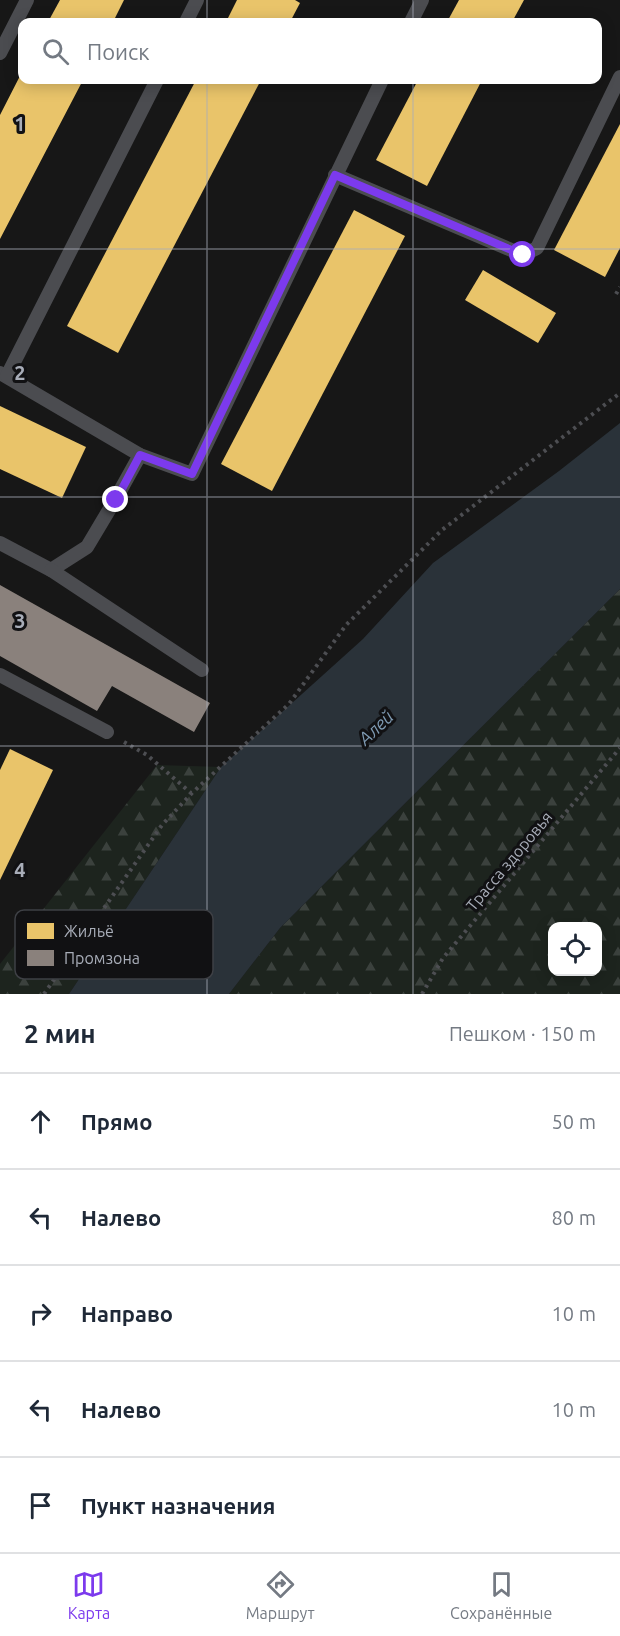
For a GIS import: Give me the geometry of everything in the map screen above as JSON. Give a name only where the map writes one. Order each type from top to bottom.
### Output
[{"type":"lane","points":[[0,53],[27,0]]},
{"type":"lane","points":[[188,18],[197,0]]},
{"type":"lane","points":[[413,18],[422,0]]},
{"type":"lane","points":[[335,175],[523,255],[537,248],[620,77]]},
{"type":"lane","points":[[155,84],[3,374],[140,455],[192,474],[380,84]]},
{"type":"lane","points":[[51,570],[87,546],[116,500],[140,455]]},
{"type":"lane","points":[[0,543],[51,570],[202,670]]},
{"type":"lane","points":[[0,675],[107,732]]},
{"type":"path","points":[[616,294],[620,287]]},
{"type":"path","points":[[103,910],[162,825],[192,793],[289,704],[346,625],[442,530],[620,393]]},
{"type":"path","points":[[107,732],[147,755],[192,793]]},
{"type":"path","name":"Трасса здоровья","points":[[422,994],[443,958],[620,748]]},
{"type":"path","points":[[44,994],[54,979]]},
{"type":"green space","points":[[620,589],[620,994],[229,994],[280,928]]},
{"type":"green space","points":[[157,765],[221,767],[125,910],[43,910]]},
{"type":"green space","points":[[15,945],[15,979],[79,979],[69,994],[0,994],[0,964]]},
{"type":"water","name":"Алей","points":[[620,423],[620,589],[280,928],[229,994],[69,994],[79,979],[213,979],[213,910],[125,910],[221,767],[363,639],[433,563],[559,471]]},
{"type":"building: Жильё","points":[[60,0],[124,0],[115,18],[50,18]]},
{"type":"building: Жильё","points":[[237,0],[295,0],[300,3],[292,18],[228,18]]},
{"type":"building: Жильё","points":[[459,0],[524,0],[514,18],[449,18]]},
{"type":"building: Жильё","points":[[18,80],[18,84],[81,84],[0,239],[0,115]]},
{"type":"building: Жильё","points":[[194,84],[259,84],[118,353],[67,326]]},
{"type":"building: Жильё","points":[[416,84],[480,84],[427,186],[376,160]]},
{"type":"building: Жильё","points":[[620,124],[620,248],[605,277],[554,250]]},
{"type":"building: Жильё","points":[[354,210],[405,236],[272,491],[221,464]]},
{"type":"building: Жильё","points":[[483,270],[556,313],[538,343],[465,300]]},
{"type":"building: Жильё","points":[[0,406],[86,447],[62,498],[0,469]]},
{"type":"building: Жильё","points":[[10,749],[53,770],[0,880],[0,770]]},
{"type":"building: Промзона","points":[[0,585],[210,703],[194,732],[112,686],[97,711],[0,656]]},
{"type":"route","points":[[116,500],[140,455],[192,474],[335,175],[523,255]]}]
